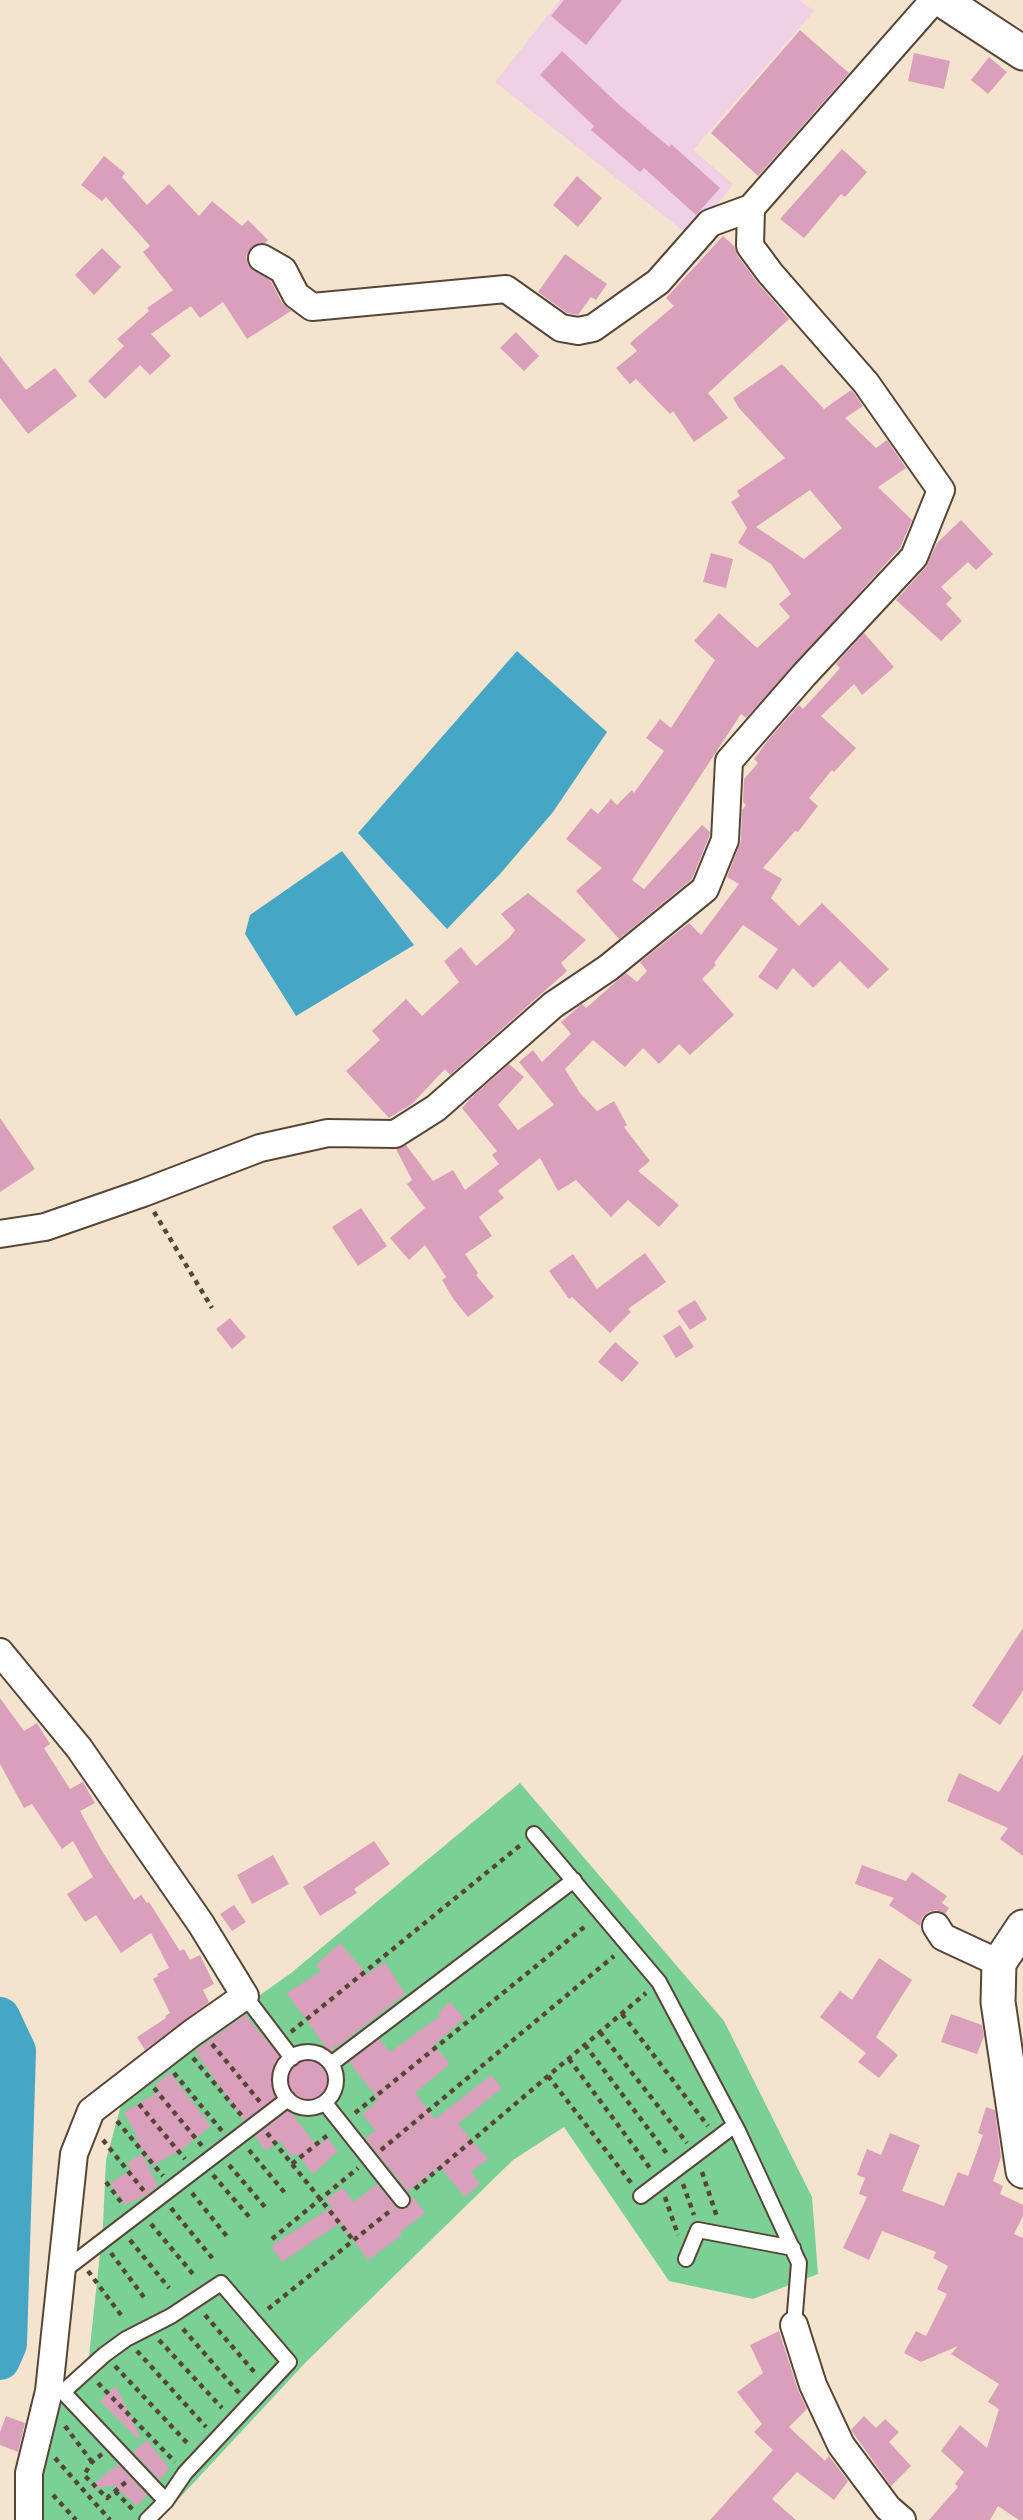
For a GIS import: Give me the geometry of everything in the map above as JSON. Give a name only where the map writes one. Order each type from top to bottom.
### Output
[{"type":"street","points":[[262,258],[283,270],[296,295],[312,307],[506,289],[561,328],[578,331],[593,328],[658,282],[710,223],[751,208],[934,0]]},
{"type":"street","points":[[942,0],[1023,53]]},
{"type":"street","points":[[0,1234],[45,1227],[260,1148],[328,1133],[395,1135],[436,1108],[553,1005],[608,968],[705,889],[725,840],[729,761],[804,675],[914,557],[941,490],[866,383],[770,273],[750,246],[751,208]]},
{"type":"street","points":[[0,1652],[79,1748],[194,1914],[245,1996],[91,2111],[74,2154],[69,2266],[56,2391],[29,2473],[29,2520]]},
{"type":"street","points":[[936,1926],[943,1937],[999,1963]]},
{"type":"street","points":[[1023,1927],[999,1963],[998,2003],[1023,2171]]},
{"type":"street","points":[[794,2325],[813,2385],[841,2445],[888,2508],[902,2520]]},
{"type":"lane","points":[[534,1833],[659,1982],[735,2125],[799,2263],[794,2325]]},
{"type":"lane","points":[[331,2064],[574,1880]]},
{"type":"lane","points":[[245,1996],[292,2058]]},
{"type":"lane","points":[[301,2053],[312,2053],[323,2056],[331,2064],[336,2084],[325,2103],[305,2108],[288,2099],[282,2089],[281,2077],[284,2066],[292,2058],[301,2053]]},
{"type":"lane","points":[[69,2266],[288,2099]]},
{"type":"lane","points":[[325,2103],[402,2200]]},
{"type":"lane","points":[[641,2196],[735,2125]]},
{"type":"lane","points":[[686,2259],[698,2230],[793,2248]]},
{"type":"lane","points":[[148,2520],[166,2501],[185,2473],[216,2438],[289,2362],[221,2283],[149,2329],[126,2339],[56,2391],[114,2445],[166,2501]]},
{"type":"path","points":[[143,1193],[212,1308]]},
{"type":"path","points":[[280,2042],[534,1833]]},
{"type":"path","points":[[292,2164],[601,1913]]},
{"type":"path","points":[[272,2239],[628,1944]]},
{"type":"path","points":[[268,2309],[355,2241],[659,1982]]},
{"type":"path","points":[[622,2014],[717,2138]]},
{"type":"path","points":[[600,2032],[696,2154],[723,2234]]},
{"type":"path","points":[[208,2040],[260,2121],[355,2241]]},
{"type":"path","points":[[585,2045],[678,2168],[698,2230]]},
{"type":"path","points":[[187,2050],[260,2121]]},
{"type":"path","points":[[569,2059],[660,2181],[686,2259]]},
{"type":"path","points":[[170,2069],[285,2193]]},
{"type":"path","points":[[548,2076],[641,2196]]},
{"type":"path","points":[[150,2083],[251,2220]]},
{"type":"path","points":[[135,2099],[265,2207]]},
{"type":"path","points":[[115,2119],[213,2259]]},
{"type":"path","points":[[98,2134],[229,2239]]},
{"type":"path","points":[[106,2182],[192,2274]]},
{"type":"path","points":[[119,2228],[169,2288]]},
{"type":"path","points":[[101,2241],[146,2300]]},
{"type":"path","points":[[69,2266],[121,2315]]},
{"type":"path","points":[[193,2301],[265,2386]]},
{"type":"path","points":[[171,2316],[249,2404]]},
{"type":"path","points":[[149,2329],[234,2422]]},
{"type":"path","points":[[126,2339],[216,2438]]},
{"type":"path","points":[[104,2355],[200,2457]]},
{"type":"path","points":[[86,2370],[185,2473]]},
{"type":"path","points":[[62,2423],[92,2462]]},
{"type":"path","points":[[114,2445],[92,2462],[84,2474],[107,2498],[138,2470]]},
{"type":"path","points":[[49,2452],[110,2520]]},
{"type":"path","points":[[49,2491],[76,2520]]},
{"type":"path","points":[[115,2491],[134,2510]]},
{"type":"shaded area","points":[[560,0],[799,0],[814,11],[693,150],[733,184],[692,238],[495,82]]},
{"type":"green space","points":[[520,1783],[724,2021],[812,2197],[818,2274],[753,2299],[669,2281],[564,2127],[513,2160],[306,2362],[159,2520],[37,2520],[36,2482],[46,2448],[62,2403],[89,2356],[103,2225],[106,2160],[121,2105],[229,2017],[291,1973]]},
{"type":"water","points":[[517,651],[607,732],[553,812],[500,874],[447,929],[358,833]]},
{"type":"water","points":[[342,851],[414,945],[296,1016],[245,934],[250,915]]},
{"type":"building","points":[[564,0],[622,0],[586,45],[551,16]]},
{"type":"building","points":[[800,30],[849,73],[758,176],[711,133]]},
{"type":"building","points":[[562,51],[617,103],[669,147],[671,144],[720,188],[696,215],[644,168],[640,172],[591,130],[594,126],[540,75]]},
{"type":"building","points":[[914,53],[950,61],[944,89],[908,81]]},
{"type":"building","points":[[989,57],[1007,72],[988,94],[971,80]]},
{"type":"building","points":[[842,149],[867,172],[845,197],[841,194],[804,238],[780,219]]},
{"type":"building","points":[[104,156],[125,173],[122,177],[147,205],[169,184],[199,216],[212,201],[242,226],[248,220],[268,240],[255,244],[249,250],[246,257],[248,265],[271,281],[282,303],[291,311],[247,339],[223,302],[200,318],[191,306],[151,334],[171,356],[150,375],[140,365],[105,399],[88,381],[124,346],[117,339],[149,311],[147,308],[173,290],[143,252],[150,246],[106,197],[102,201],[81,185]]},
{"type":"building","points":[[577,176],[602,198],[578,227],[553,205]]},
{"type":"building","points":[[723,236],[734,246],[737,255],[757,282],[789,319],[708,393],[728,418],[694,442],[673,411],[670,414],[636,379],[630,384],[616,368],[637,351],[630,343],[674,306],[666,298]]},
{"type":"building","points":[[102,248],[121,267],[94,295],[75,275]]},
{"type":"building","points":[[565,254],[607,284],[596,300],[591,297],[578,315],[567,313],[538,292]]},
{"type":"building","points":[[516,332],[539,356],[524,371],[500,348]]},
{"type":"building","points":[[0,356],[26,390],[55,368],[77,396],[28,434],[0,398]]},
{"type":"building","points":[[782,364],[824,409],[851,390],[863,406],[845,418],[876,448],[887,440],[906,468],[878,487],[912,520],[900,548],[746,718],[741,714],[632,880],[644,889],[702,825],[710,832],[692,879],[619,939],[576,891],[602,868],[566,839],[591,808],[598,814],[611,799],[617,805],[632,790],[634,793],[664,751],[646,738],[660,719],[671,728],[715,660],[694,641],[719,613],[757,648],[790,617],[779,604],[791,594],[771,564],[738,543],[747,528],[731,502],[740,496],[737,491],[785,458],[733,398]],"holes":[[[810,490],[842,528],[804,559],[756,527]]]},
{"type":"building","points":[[961,520],[993,554],[976,570],[968,562],[941,587],[952,598],[946,604],[962,621],[941,641],[896,600],[926,567],[937,543]]},
{"type":"building","points":[[711,553],[733,559],[726,588],[703,582]]},
{"type":"building","points":[[864,633],[894,667],[862,695],[854,684],[821,716],[856,748],[834,772],[832,770],[809,798],[818,806],[798,832],[795,831],[763,868],[782,879],[771,898],[799,926],[822,903],[889,969],[868,989],[840,961],[813,988],[793,968],[777,990],[758,977],[778,949],[743,925],[714,963],[716,965],[702,979],[734,1015],[690,1055],[679,1044],[659,1064],[643,1048],[625,1067],[593,1040],[565,1069],[580,1093],[597,1111],[614,1101],[627,1125],[624,1127],[650,1161],[638,1171],[679,1205],[659,1227],[628,1200],[611,1217],[576,1180],[558,1191],[540,1158],[498,1191],[504,1198],[479,1217],[492,1236],[465,1254],[478,1273],[476,1275],[494,1297],[468,1317],[442,1280],[446,1277],[425,1245],[409,1260],[390,1238],[425,1208],[407,1184],[412,1180],[396,1149],[406,1145],[433,1181],[453,1170],[465,1190],[499,1164],[492,1155],[497,1151],[462,1108],[472,1097],[509,1064],[524,1077],[498,1105],[518,1130],[554,1105],[519,1062],[533,1050],[542,1062],[571,1034],[561,1022],[582,1004],[586,1008],[626,973],[637,982],[647,971],[640,962],[689,923],[701,935],[739,884],[727,877],[741,841],[742,810],[746,805],[743,802],[744,779],[758,763],[754,759],[799,705],[803,709],[840,668],[836,664]]},
{"type":"building","points":[[528,893],[586,940],[561,963],[567,971],[450,1075],[445,1069],[412,1104],[389,1118],[346,1071],[380,1040],[372,1031],[406,999],[422,1016],[459,982],[444,961],[461,947],[476,966],[510,937],[515,930],[501,914]]},
{"type":"building","points":[[0,1118],[35,1169],[0,1192]]},
{"type":"building","points":[[361,1208],[387,1246],[358,1266],[332,1227]]},
{"type":"building","points":[[645,1253],[666,1282],[628,1309],[631,1312],[610,1333],[572,1297],[569,1299],[549,1271],[573,1254],[597,1289]]},
{"type":"building","points":[[695,1300],[707,1319],[690,1330],[677,1311]]},
{"type":"building","points":[[230,1318],[246,1337],[232,1349],[216,1329]]},
{"type":"building","points":[[680,1325],[694,1347],[676,1358],[663,1336]]},
{"type":"building","points":[[615,1342],[639,1363],[622,1382],[598,1362]]},
{"type":"building","points":[[1023,1628],[1023,1691],[1000,1725],[972,1706]]},
{"type":"building","points":[[0,1698],[24,1731],[37,1723],[50,1744],[44,1748],[70,1789],[83,1782],[95,1803],[80,1811],[102,1851],[134,1900],[141,1895],[149,1902],[180,1951],[184,1949],[190,1960],[200,1955],[214,1984],[203,1990],[209,2002],[145,2050],[137,2037],[170,2013],[153,1979],[169,1968],[151,1933],[121,1953],[96,1915],[85,1922],[67,1894],[93,1877],[73,1841],[62,1849],[32,1804],[24,1808],[0,1764]]},
{"type":"building","points":[[1023,1754],[1023,1856],[1000,1839],[1008,1828],[947,1801],[959,1773],[999,1792]]},
{"type":"building","points":[[374,1841],[390,1864],[354,1889],[357,1893],[320,1916],[303,1887]]},
{"type":"building","points":[[273,1855],[289,1884],[252,1904],[237,1875]]},
{"type":"building","points":[[862,1865],[906,1881],[912,1872],[947,1896],[942,1903],[949,1908],[945,1914],[936,1910],[928,1912],[922,1918],[920,1926],[889,1905],[894,1898],[855,1884]]},
{"type":"building","points":[[234,1905],[246,1922],[232,1931],[220,1914]]},
{"type":"building","points":[[340,1943],[367,1974],[385,1962],[405,1994],[337,2047],[335,2044],[334,2049],[322,2061],[323,2069],[332,2073],[331,2085],[326,2094],[320,2095],[316,2101],[295,2106],[298,2098],[296,2094],[286,2090],[244,2121],[195,2051],[245,2015],[289,2067],[297,2066],[301,2058],[327,2049],[287,1993],[321,1971],[316,1965]]},
{"type":"building","points":[[879,1958],[912,1980],[876,2037],[898,2055],[879,2078],[858,2062],[866,2053],[820,2017],[840,1991],[852,2000]]},
{"type":"building","points":[[450,2002],[464,2018],[434,2045],[450,2064],[415,2093],[435,2119],[491,2075],[502,2088],[458,2124],[488,2159],[471,2172],[480,2184],[465,2197],[440,2167],[408,2191],[425,2213],[400,2232],[402,2235],[368,2260],[340,2223],[282,2262],[271,2246],[332,2207],[326,2199],[343,2188],[354,2202],[377,2184],[398,2209],[404,2209],[411,2204],[410,2194],[365,2138],[376,2131],[362,2114],[379,2100],[349,2062],[379,2039],[390,2052],[440,2016],[438,2013]]},
{"type":"building","points":[[951,2014],[982,2025],[984,2036],[977,2054],[941,2042]]},
{"type":"building","points":[[170,2073],[211,2126],[181,2150],[152,2166],[124,2112],[160,2091],[155,2085]]},
{"type":"building","points":[[986,2107],[995,2110],[1001,2157],[993,2181],[1003,2186],[1000,2194],[1023,2205],[1023,2216],[1014,2234],[1023,2238],[1023,2520],[998,2506],[990,2520],[929,2520],[958,2487],[955,2484],[964,2472],[941,2451],[960,2425],[987,2448],[999,2409],[988,2402],[999,2384],[951,2354],[958,2346],[921,2362],[904,2353],[916,2331],[926,2336],[947,2294],[937,2289],[948,2266],[933,2258],[936,2252],[882,2231],[869,2260],[843,2248],[867,2197],[859,2194],[865,2178],[857,2175],[867,2149],[881,2155],[890,2133],[920,2145],[902,2191],[944,2206],[958,2172],[968,2176],[983,2135],[978,2133]]},
{"type":"building","points":[[289,2110],[317,2146],[327,2138],[338,2151],[313,2174],[296,2153],[292,2157],[279,2140],[266,2151],[255,2136]]},
{"type":"building","points":[[142,2154],[158,2186],[125,2205],[110,2183],[131,2170],[127,2163]]},
{"type":"building","points":[[779,2331],[807,2409],[789,2427],[825,2461],[829,2456],[848,2481],[834,2500],[797,2472],[772,2499],[796,2520],[710,2520],[773,2450],[754,2432],[762,2424],[737,2392],[763,2373],[750,2345]]},
{"type":"building","points":[[116,2386],[140,2437],[138,2439],[100,2401]]},
{"type":"building","points":[[6,2416],[25,2423],[18,2452],[0,2445],[0,2432]]},
{"type":"building","points":[[864,2416],[876,2428],[885,2419],[899,2432],[889,2442],[911,2466],[891,2486],[851,2430]]},
{"type":"building","points":[[147,2440],[169,2468],[160,2480],[133,2452]]},
{"type":"building","points":[[118,2464],[147,2495],[137,2506],[115,2486],[89,2488]]},
{"type":"waterway","points":[[0,2017],[16,2051],[7,2344],[0,2360]]}]
